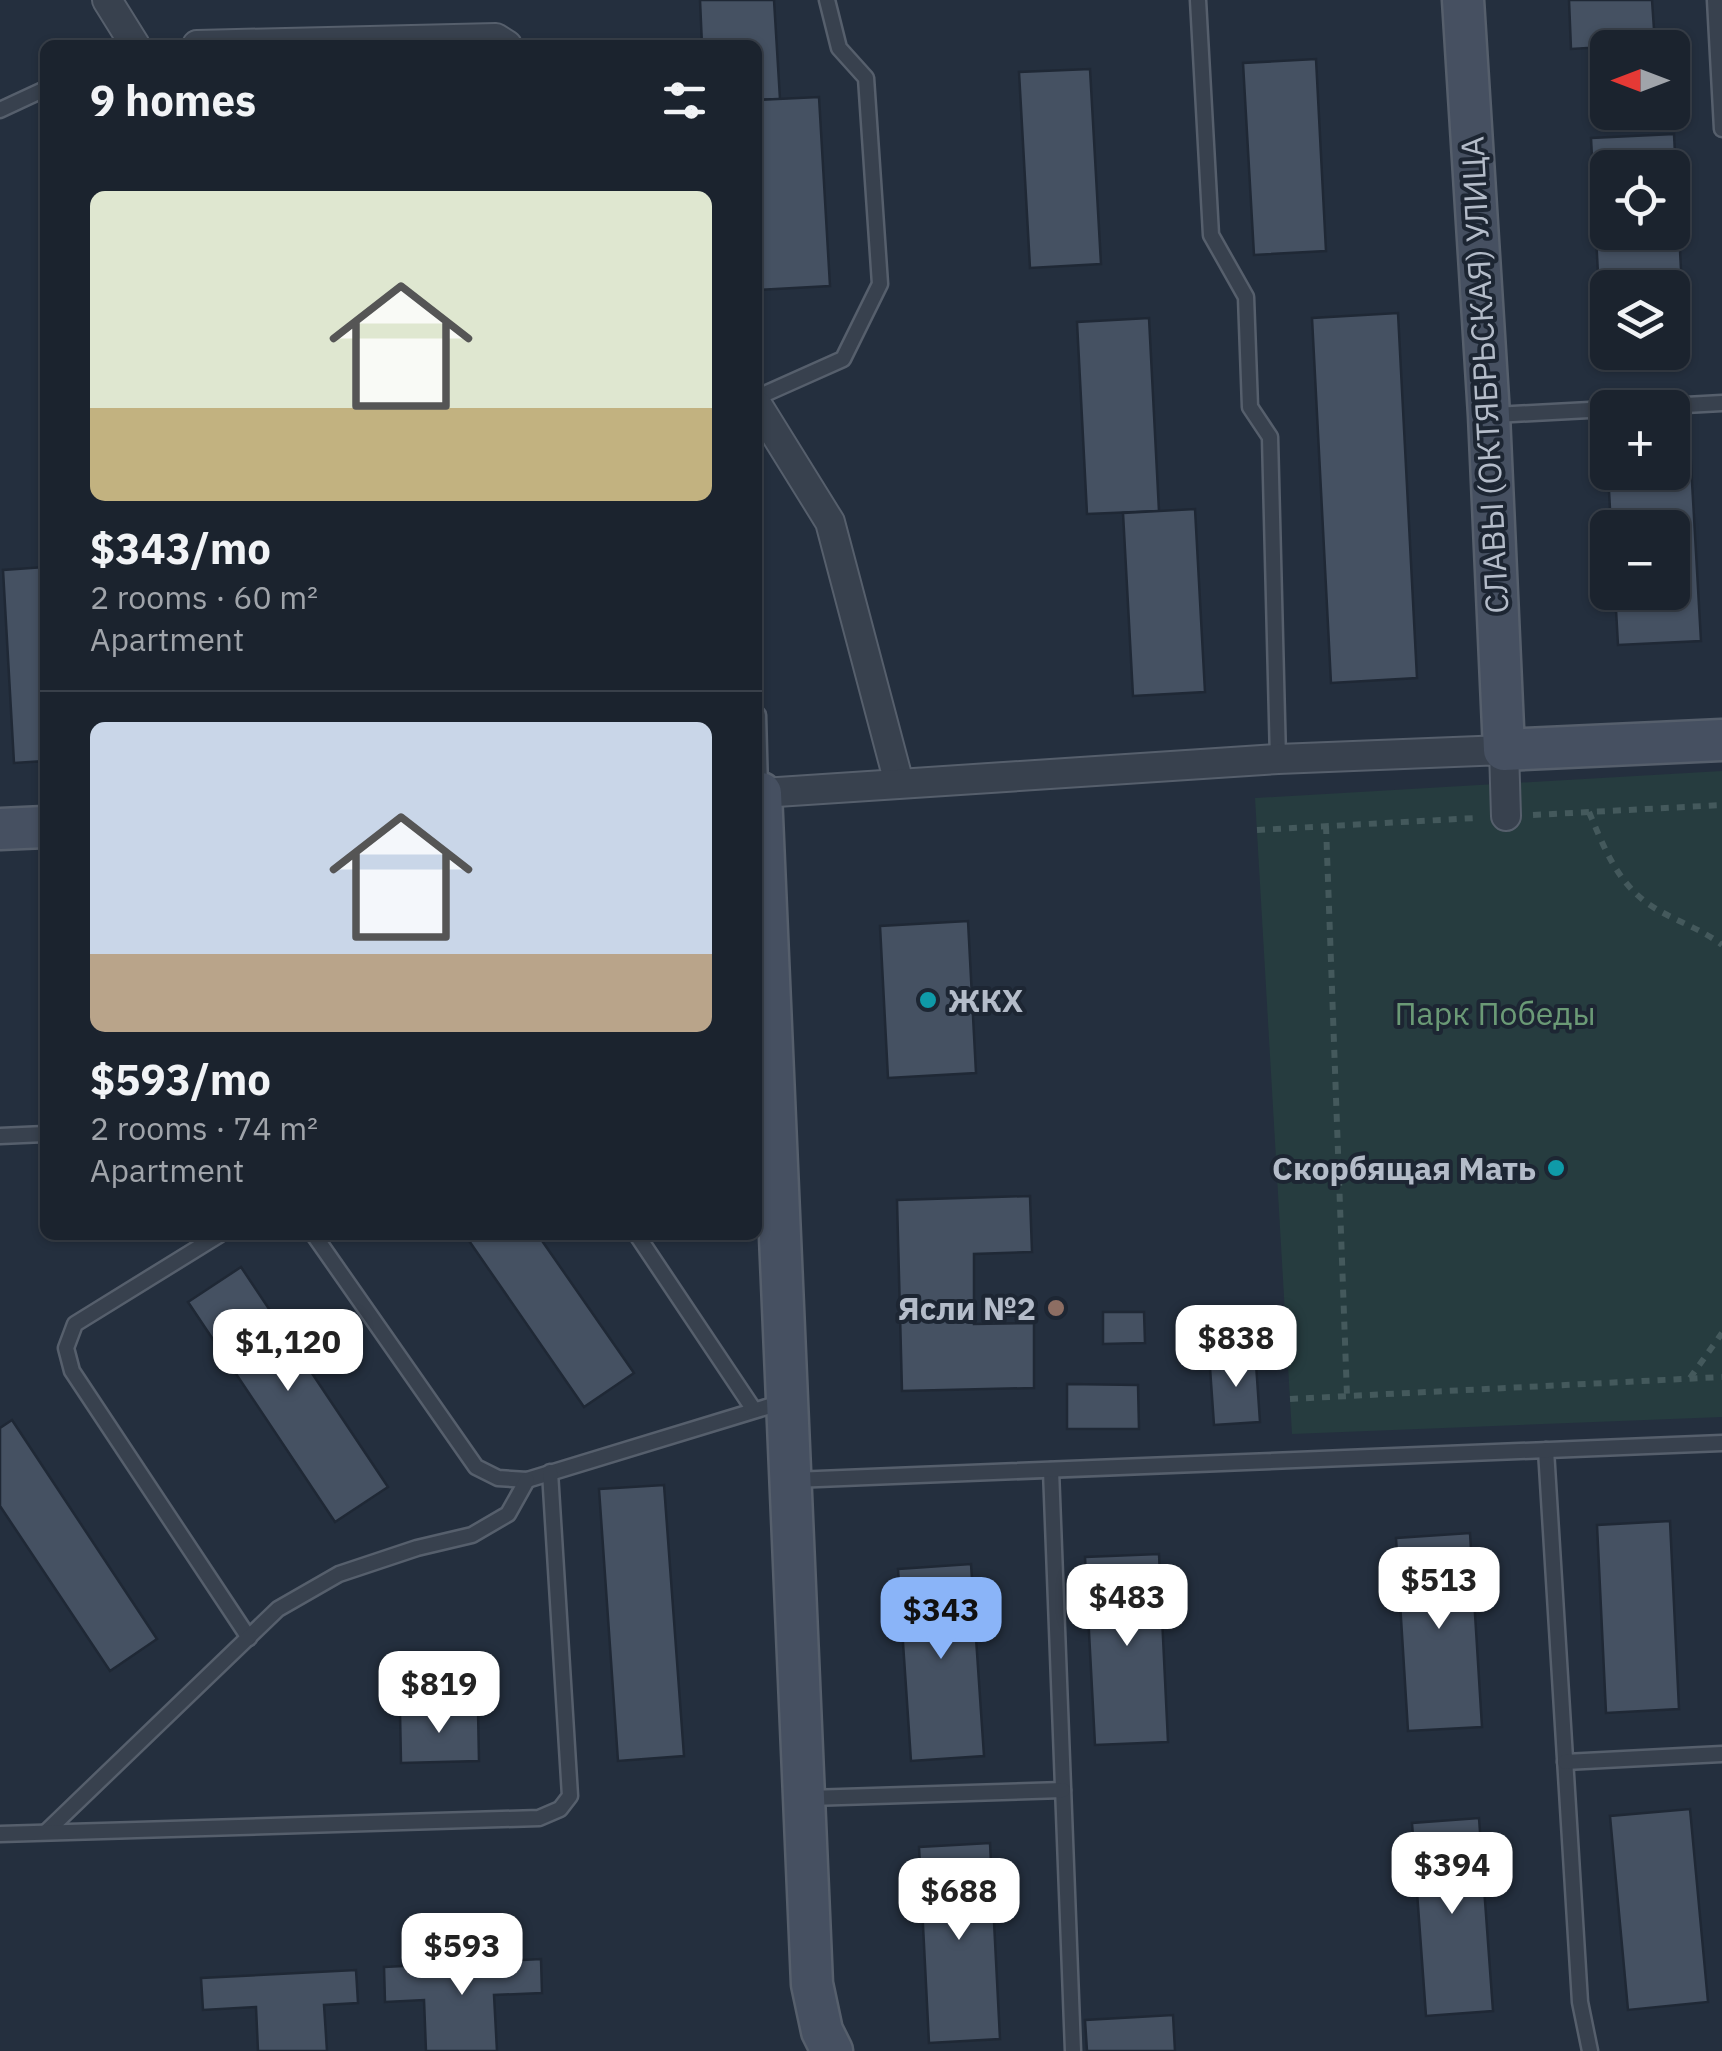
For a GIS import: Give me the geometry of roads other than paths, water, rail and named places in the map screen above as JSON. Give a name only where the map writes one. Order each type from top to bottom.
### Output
[{"type":"street","points":[[107,0],[133,40]]},
{"type":"street","name":"СЛАВЫ (ОКТЯБРЬСКАЯ) УЛИЦА","points":[[1463,0],[1489,415],[1504,750]]},
{"type":"street","points":[[443,40],[499,40]]},
{"type":"street","points":[[762,412],[830,522],[899,783]]},
{"type":"street","points":[[762,793],[1278,760],[1722,740]]},
{"type":"street","points":[[1504,750],[1506,816]]},
{"type":"street","points":[[0,829],[40,827]]},
{"type":"street","points":[[762,946],[771,1405],[792,1480],[812,1984],[822,2031],[832,2051]]},
{"type":"lane","points":[[762,395],[842,359],[880,284],[866,78],[839,48],[827,0]]},
{"type":"lane","points":[[1198,0],[1211,236],[1246,297],[1250,407],[1270,437],[1278,760]]},
{"type":"lane","points":[[1715,0],[1722,129]]},
{"type":"lane","points":[[0,110],[40,91]]},
{"type":"lane","points":[[1690,405],[1722,403]]},
{"type":"lane","points":[[1489,415],[1590,410]]},
{"type":"lane","points":[[0,1136],[40,1134]]},
{"type":"lane","points":[[211,1240],[75,1324],[66,1348],[72,1370],[248,1638]]},
{"type":"lane","points":[[317,1240],[476,1467],[498,1478],[527,1480],[771,1405],[641,1240]]},
{"type":"lane","points":[[792,1480],[1722,1443]]},
{"type":"lane","points":[[1546,1450],[1580,2002],[1590,2051]]},
{"type":"lane","points":[[1051,1470],[1073,2051]]},
{"type":"lane","points":[[0,1834],[540,1818],[560,1809],[570,1796],[550,1472]]},
{"type":"lane","points":[[46,1832],[278,1610],[339,1574],[472,1535],[508,1514],[527,1480]]},
{"type":"lane","points":[[1565,1762],[1722,1754]]},
{"type":"lane","points":[[806,1798],[1063,1790]]},
{"type":"place","name":"ЖКХ","points":[[928,1000]]},
{"type":"place","name":"Скорбящая Мать","points":[[1556,1168]]},
{"type":"place","name":"Ясли №2","points":[[1056,1308]]},
{"type":"park label","name":"Парк Победы","points":[[1495,1013]]}]
